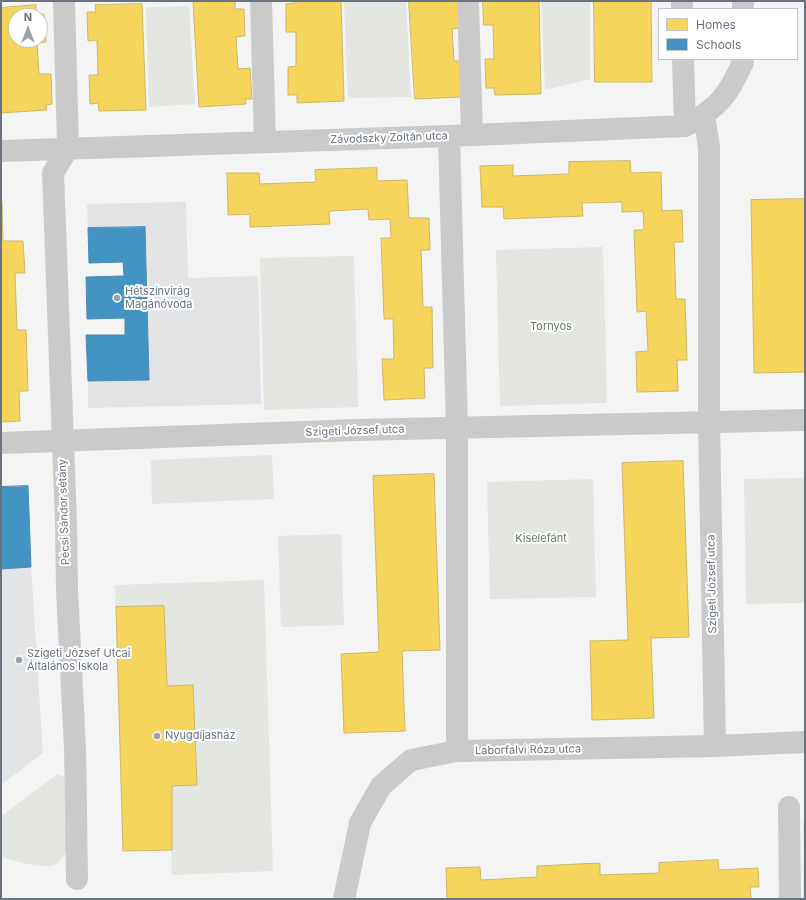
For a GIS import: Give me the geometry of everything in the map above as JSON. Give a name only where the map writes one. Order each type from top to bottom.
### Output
[{"type":"street","points":[[64,1],[68,148]]},
{"type":"street","points":[[261,1],[265,142]]},
{"type":"street","points":[[468,1],[472,135]]},
{"type":"street","points":[[683,60],[685,126]]},
{"type":"street","name":"Závodszky Zoltán utca","points":[[1,151],[450,136],[685,126],[704,116],[720,101],[733,84],[743,60]]},
{"type":"street","points":[[704,116],[709,147],[709,422]]},
{"type":"street","points":[[450,136],[457,428],[457,751]]},
{"type":"street","name":"Pécsi Sándor sétány","points":[[68,148],[53,173],[66,523],[67,590],[75,749],[77,879]]},
{"type":"street","name":"Szigeti József utca","points":[[1,443],[457,428],[805,420]]},
{"type":"street","name":"Szigeti József utca","points":[[709,422],[715,746]]},
{"type":"street","name":"Laborfalvi Róza utca","points":[[344,899],[360,823],[381,786],[411,760],[457,751],[715,746],[805,742]]},
{"type":"street","points":[[789,807],[790,899]]},
{"type":"shaded area","points":[[186,202],[188,278],[258,276],[261,404],[88,408],[88,381],[149,379],[145,227],[88,228],[87,204]]},
{"type":"shaded area","name":"Szigeti József Utcai Általános Iskola","points":[[28,486],[31,567],[43,753],[1,785],[1,487]]},
{"type":"green space","points":[[344,1],[406,1],[411,97],[348,98]]},
{"type":"green space","points":[[541,1],[590,1],[590,79],[545,90]]},
{"type":"green space","points":[[189,6],[195,104],[149,107],[146,7]]},
{"type":"green space","name":"Tornyos","points":[[603,247],[607,403],[500,406],[496,250]]},
{"type":"green space","points":[[354,256],[358,407],[264,410],[260,258]]},
{"type":"green space","points":[[272,455],[274,499],[152,504],[151,460]]},
{"type":"green space","points":[[805,478],[805,603],[746,604],[744,479]]},
{"type":"green space","name":"Kiselefánt","points":[[593,479],[596,597],[490,599],[487,482]]},
{"type":"green space","points":[[341,534],[344,625],[281,627],[278,536]]},
{"type":"green space","points":[[264,580],[273,871],[172,875],[171,850],[123,851],[115,585]]},
{"type":"green space","points":[[58,774],[65,777],[67,851],[64,856],[56,864],[51,866],[41,866],[1,857],[1,816]]},
{"type":"green space","points":[[803,821],[805,821],[805,899],[803,899]]},
{"type":"building: Homes","points":[[235,1],[235,9],[244,9],[245,36],[236,37],[238,69],[250,68],[252,99],[245,99],[246,104],[199,107],[193,2]]},
{"type":"building: Homes","points":[[294,1],[341,1],[344,101],[297,103],[297,95],[288,95],[288,67],[296,66],[296,32],[286,32],[286,4],[294,3]]},
{"type":"building: Homes","points":[[409,1],[460,1],[461,28],[452,29],[454,61],[466,61],[462,97],[415,99]]},
{"type":"building: Homes","points":[[483,1],[539,1],[541,94],[495,95],[494,88],[486,88],[485,59],[494,59],[493,25],[484,25]]},
{"type":"building: Homes","points":[[594,1],[651,1],[652,82],[595,82]]},
{"type":"building: Homes","points":[[142,4],[146,110],[99,111],[98,103],[90,104],[89,75],[98,75],[97,40],[88,41],[87,12],[96,12],[95,5]]},
{"type":"building: Homes","points":[[36,5],[36,8],[8,8],[8,48],[37,48],[39,74],[51,74],[52,104],[46,105],[47,110],[1,113],[1,8]]},
{"type":"building: Homes","points":[[630,161],[631,173],[661,172],[662,211],[682,210],[683,242],[674,242],[676,299],[685,299],[687,360],[677,360],[678,391],[637,392],[636,352],[648,351],[646,311],[637,312],[634,230],[644,230],[643,211],[622,212],[622,202],[582,203],[583,216],[504,219],[503,207],[482,207],[480,166],[513,165],[513,176],[569,174],[569,162]]},
{"type":"building: Homes","points":[[377,168],[377,181],[407,180],[409,218],[429,218],[430,250],[421,250],[423,307],[432,307],[433,368],[424,368],[425,398],[384,400],[382,359],[394,359],[393,319],[384,319],[381,238],[391,238],[390,219],[369,220],[368,209],[329,211],[330,224],[250,227],[250,214],[228,215],[227,173],[259,173],[260,184],[316,182],[315,170]]},
{"type":"building: Homes","points":[[805,199],[805,372],[754,373],[751,200]]},
{"type":"building: Homes","points":[[1,202],[3,241],[23,241],[25,273],[15,273],[17,330],[26,330],[28,391],[19,391],[20,421],[1,422]]},
{"type":"building: Homes","points":[[683,461],[689,637],[651,638],[654,718],[592,720],[590,641],[628,640],[622,463]]},
{"type":"building: Homes","points":[[434,474],[440,650],[402,651],[405,731],[344,733],[341,654],[379,652],[373,476]]},
{"type":"building: Homes","name":"Nyugdíjasház","points":[[164,606],[167,686],[193,685],[197,785],[172,786],[172,850],[123,851],[116,607]]},
{"type":"building: Homes","points":[[718,860],[719,870],[758,868],[759,887],[750,887],[751,899],[447,899],[446,868],[480,867],[481,880],[537,877],[537,866],[600,863],[600,875],[659,873],[659,863]]},
{"type":"building: Schools","name":"Hétszínvirág Magánóvoda","points":[[145,227],[149,380],[88,381],[86,335],[125,335],[125,318],[87,319],[86,277],[124,276],[123,262],[89,263],[88,228]]},
{"type":"building: Schools","points":[[28,486],[31,567],[1,569],[1,487]]},
{"type":"place","name":"Hétszínvirág Magánóvoda","points":[[117,298]]},
{"type":"place","name":"Szigeti József Utcai Általános Iskola","points":[[19,660]]},
{"type":"place","name":"Nyugdíjasház","points":[[157,736]]}]
